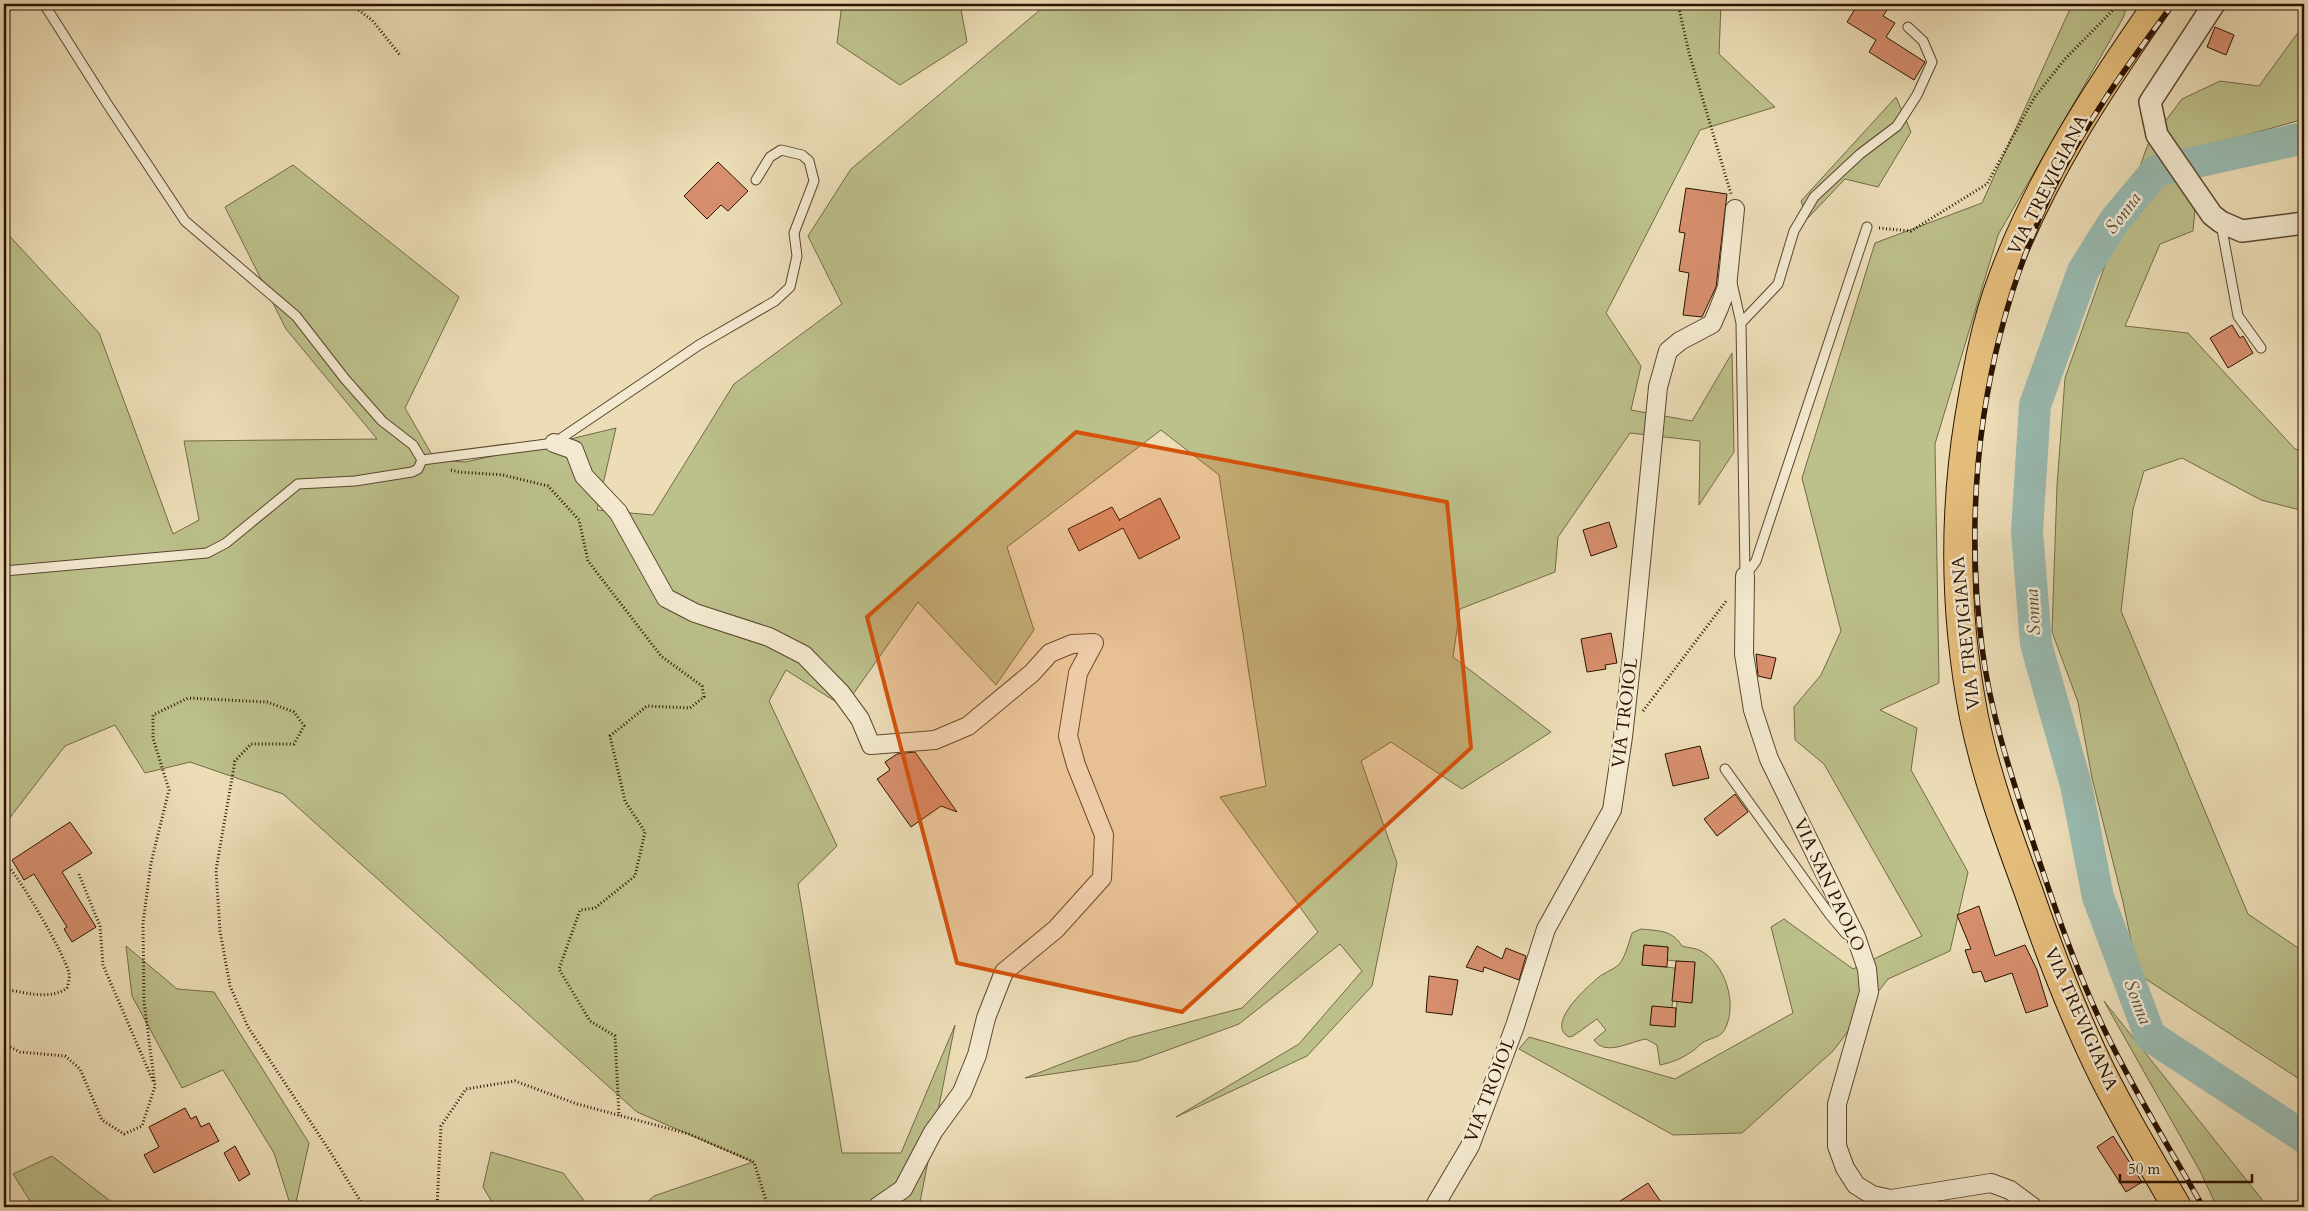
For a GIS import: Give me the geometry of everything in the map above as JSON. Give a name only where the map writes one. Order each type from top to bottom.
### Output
[{"type":"main road","name":"VIA TREVIGIANA","points":[[2158,4],[2090,104],[2020,234],[2001,283],[1987,328],[1970,417],[1959,498],[1957,547],[1958,586],[1966,666],[1974,718],[1996,802],[2038,918],[2086,1041],[2106,1081],[2177,1207]]},
{"type":"street","points":[[2214,4],[2150,102],[2157,136],[2216,218],[2242,231],[2304,223]]},
{"type":"street","name":"VIA TROIOL","points":[[1434,1207],[1470,1146],[1515,1026],[1546,929],[1612,810],[1623,737],[1658,387],[1668,351],[1680,341],[1712,324],[1727,287],[1735,209]]},
{"type":"street","points":[[554,443],[574,450],[584,476],[618,512],[666,598],[680,607],[708,618],[769,637],[804,656],[841,693],[860,719],[871,745],[935,740],[968,726],[1032,673],[1050,653],[1072,644],[1094,643],[1078,673],[1068,736],[1076,765],[1104,835],[1102,878],[1056,929],[1004,972],[986,1018],[977,1054],[962,1092],[934,1132],[903,1190],[877,1207]]},
{"type":"street","name":"VIA SAN PAOLO","points":[[1745,576],[1744,654],[1753,710],[1768,759],[1856,937],[1866,969],[1869,992],[1837,1104],[1837,1146],[1845,1168],[1856,1185],[1872,1195],[1891,1199],[1990,1183],[2010,1190],[2033,1207]]},
{"type":"lane","points":[[44,4],[185,221],[296,316],[345,380],[382,421],[413,445],[422,460]]},
{"type":"lane","points":[[1741,324],[1778,284],[1794,231],[1814,197],[1860,154],[1897,126],[1916,96],[1932,62],[1923,41],[1908,27]]},
{"type":"lane","points":[[422,460],[554,443],[699,345],[775,301],[790,287],[797,256],[794,233],[814,181],[809,161],[802,155],[781,150],[770,158],[756,180]]},
{"type":"lane","points":[[2216,218],[2238,316],[2261,348]]},
{"type":"lane","points":[[1745,576],[1756,561],[1867,227]]},
{"type":"lane","points":[[1728,279],[1732,282],[1741,324],[1745,576]]},
{"type":"lane","points":[[4,571],[207,553],[226,543],[298,484],[355,481],[412,472],[418,469],[422,460]]},
{"type":"lane","points":[[1725,769],[1830,915],[1846,934],[1856,937]]},
{"type":"path","points":[[350,4],[372,20],[400,56]]},
{"type":"path","points":[[1678,4],[1689,53],[1735,209]]},
{"type":"path","points":[[1867,227],[1911,231],[1987,184],[2034,98],[2065,60],[2119,4]]},
{"type":"path","points":[[422,460],[459,472],[503,474],[548,486],[579,520],[588,561],[660,656],[702,686],[704,697],[690,708],[647,706],[610,736],[625,801],[645,832],[635,876],[595,908],[580,910],[559,969],[590,1020],[615,1036],[619,1116]]},
{"type":"path","points":[[1623,737],[1745,576]]},
{"type":"path","points":[[4,1044],[20,1052],[65,1056],[80,1069],[102,1120],[124,1134],[142,1126],[155,1086],[144,1002],[143,923],[151,863],[169,790],[154,738],[153,715],[188,698],[267,702],[294,712],[304,726],[294,744],[251,744],[236,761],[216,870],[220,931],[230,986],[248,1027],[364,1207]]},
{"type":"path","points":[[4,862],[58,946],[70,975],[66,988],[58,995],[39,995],[4,989]]},
{"type":"path","points":[[79,874],[100,926],[103,964],[155,1086]]},
{"type":"path","points":[[437,1207],[441,1126],[466,1090],[515,1081],[577,1104],[689,1134],[754,1162],[768,1207]]},
{"type":"highlighted area","points":[[1076,432],[1447,502],[1471,748],[1182,1012],[957,963],[867,617]]},
{"type":"green space","points":[[842,4],[960,4],[967,42],[900,85],[837,43]]},
{"type":"green space","points":[[1047,4],[1721,4],[1719,54],[1775,107],[1700,130],[1606,313],[1641,366],[1631,410],[1692,421],[1732,353],[1734,452],[1699,505],[1700,441],[1630,433],[1558,537],[1555,572],[1460,609],[1453,657],[1551,732],[1462,789],[1391,742],[1361,761],[1397,863],[1372,986],[1307,1056],[1176,1117],[1299,1044],[1362,971],[1340,944],[1239,1024],[1138,1061],[1025,1078],[1129,1038],[1242,1008],[1318,932],[1220,797],[1266,786],[1219,475],[1161,430],[1007,547],[1034,630],[996,685],[918,602],[844,707],[786,670],[769,701],[837,846],[798,884],[842,1153],[901,1153],[955,1025],[920,1202],[909,1207],[641,1207],[654,1196],[753,1162],[637,1112],[283,794],[190,762],[145,773],[115,725],[65,746],[5,824],[4,230],[99,333],[173,534],[199,520],[184,441],[377,439],[286,329],[225,207],[293,165],[459,297],[405,408],[435,460],[465,462],[616,428],[597,510],[653,515],[734,384],[842,304],[808,236],[851,169]]},
{"type":"green space","points":[[2075,4],[2128,4],[2123,18],[1998,235],[1935,444],[1939,683],[1880,710],[1917,728],[1911,770],[1968,872],[1950,951],[1888,979],[1833,1051],[1742,1133],[1673,1135],[1519,1049],[1529,1037],[1675,1079],[1793,1013],[1771,927],[1784,919],[1853,969],[1922,936],[1824,764],[1795,740],[1794,707],[1821,675],[1841,631],[1802,478],[1875,243],[1982,203],[2069,11]]},
{"type":"green space","points":[[2304,30],[2304,119],[2201,148],[2193,231],[2160,244],[2125,326],[2188,333],[2295,449],[2304,452],[2304,511],[2261,500],[2182,458],[2144,471],[2133,509],[2121,611],[2248,914],[2304,952],[2304,1082],[2138,974],[2123,902],[2092,778],[2078,702],[2052,632],[2057,486],[2065,378],[2148,144],[2182,99],[2220,81],[2259,86],[2297,34]]},
{"type":"green space","points":[[1896,97],[1911,132],[1878,187],[1845,179],[1807,219],[1801,201]]},
{"type":"green space","points":[[1641,929],[1670,934],[1682,946],[1697,949],[1709,957],[1717,965],[1727,985],[1730,1008],[1729,1019],[1721,1034],[1703,1042],[1682,1057],[1660,1065],[1657,1045],[1646,1039],[1612,1048],[1599,1045],[1594,1040],[1606,1030],[1597,1019],[1573,1036],[1569,1037],[1563,1031],[1562,1024],[1570,1006],[1601,975],[1621,962],[1632,933]],"holes":[[[1644,945],[1668,947],[1667,960],[1695,963],[1692,1002],[1677,1001],[1675,1027],[1672,1008],[1675,968],[1642,965]]]},
{"type":"green space","points":[[126,946],[177,989],[214,992],[309,1143],[295,1207],[291,1207],[274,1153],[223,1070],[182,1088],[132,996]]},
{"type":"green space","points":[[2104,1001],[2268,1207],[2217,1207],[2200,1171]]},
{"type":"green space","points":[[491,1152],[563,1173],[589,1207],[495,1207],[483,1187]]},
{"type":"green space","points":[[52,1156],[118,1207],[34,1207],[13,1174]]},
{"type":"building","points":[[1858,4],[1891,4],[1883,16],[1895,23],[1886,37],[1925,62],[1914,80],[1869,52],[1876,40],[1847,22]]},
{"type":"building","points":[[2215,27],[2234,35],[2226,55],[2207,47]]},
{"type":"building","points":[[718,162],[748,191],[728,211],[721,205],[707,219],[684,196]]},
{"type":"building","points":[[1686,188],[1727,194],[1716,287],[1702,317],[1683,315],[1689,273],[1679,271],[1685,233],[1679,232]]},
{"type":"building","points":[[2232,325],[2240,338],[2243,336],[2253,353],[2228,368],[2210,338]]},
{"type":"building","points":[[1160,498],[1180,538],[1139,559],[1123,528],[1079,551],[1068,529],[1112,507],[1119,520]]},
{"type":"building","points":[[1609,522],[1617,547],[1591,556],[1583,530]]},
{"type":"building","points":[[1611,633],[1617,663],[1605,665],[1606,669],[1587,672],[1581,639]]},
{"type":"building","points":[[1756,654],[1776,658],[1771,679],[1758,676]]},
{"type":"building","points":[[1700,746],[1709,778],[1673,786],[1665,754]]},
{"type":"building","points":[[915,752],[957,812],[941,806],[911,827],[877,779],[890,770],[885,762],[897,754]]},
{"type":"building","points":[[1735,794],[1748,812],[1717,836],[1704,819]]},
{"type":"building","points":[[70,822],[92,853],[62,872],[96,927],[72,942],[64,929],[67,927],[34,874],[24,880],[12,860]]},
{"type":"building","points":[[1979,906],[1995,956],[2025,945],[2037,970],[2048,1006],[2026,1013],[2012,973],[1985,982],[1981,971],[1973,973],[1965,950],[1971,949],[1957,915]]},
{"type":"building","points":[[1644,945],[1668,947],[1667,967],[1642,965]]},
{"type":"building","points":[[1477,946],[1502,959],[1506,948],[1526,956],[1519,980],[1484,967],[1483,972],[1466,967]]},
{"type":"building","points":[[1676,961],[1695,962],[1692,1003],[1672,1001]]},
{"type":"building","points":[[1429,976],[1458,980],[1452,1015],[1426,1012]]},
{"type":"building","points":[[1652,1006],[1676,1008],[1675,1027],[1650,1025]]},
{"type":"building","points":[[185,1108],[191,1119],[196,1116],[201,1127],[209,1123],[219,1141],[154,1173],[144,1155],[159,1147],[149,1127]]},
{"type":"building","points":[[2113,1136],[2142,1182],[2126,1192],[2097,1147]]},
{"type":"building","points":[[235,1146],[250,1174],[239,1181],[224,1153]]},
{"type":"building","points":[[1648,1183],[1661,1202],[1653,1207],[1611,1207]]},
{"type":"waterway","name":"Sonna","points":[[2304,138],[2156,171],[2115,220],[2083,271],[2035,405],[2027,531],[2036,644],[2076,785],[2098,897],[2150,1036],[2304,1137]]},
{"type":"railway","points":[[2173,4],[2123,73],[2077,144],[2050,195],[2027,249],[2009,304],[1994,360],[1984,416],[1977,473],[1976,589],[1982,647],[1996,721],[2057,914],[2105,1031],[2140,1098],[2203,1207]]}]
